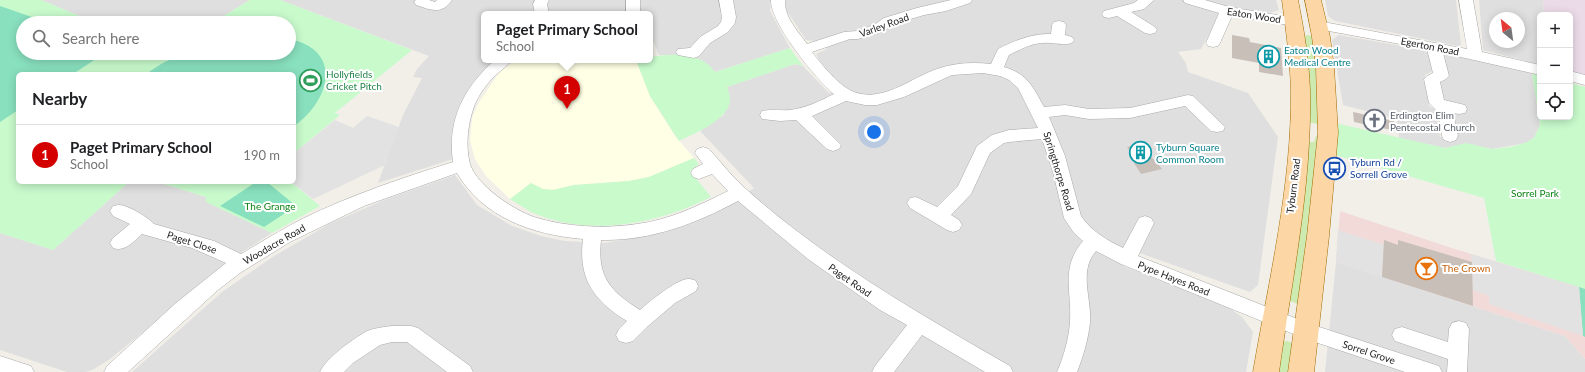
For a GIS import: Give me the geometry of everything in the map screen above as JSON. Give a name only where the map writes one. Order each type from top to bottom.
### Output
[{"type":"main road","name":"Tyburn Road","points":[[1266,372],[1280,286],[1298,143],[1300,104],[1295,22],[1290,0]]},
{"type":"main road","points":[[1301,372],[1318,236],[1328,133],[1325,67],[1313,0]]},
{"type":"main road","points":[[1295,22],[1318,25]]},
{"type":"street","points":[[421,2],[437,7],[445,0]]},
{"type":"street","points":[[541,11],[540,4],[542,0]]},
{"type":"street","points":[[632,11],[633,0]]},
{"type":"street","points":[[694,54],[705,40],[723,29],[728,23],[729,17],[726,0]]},
{"type":"street","points":[[778,0],[779,11],[804,50],[834,86],[848,96]]},
{"type":"street","name":"Varley Road","points":[[804,50],[849,35],[858,36],[879,28],[889,21],[922,11],[942,8],[964,0]]},
{"type":"street","points":[[1147,0],[1139,6],[1115,13],[1150,30]]},
{"type":"street","name":"Eaton Wood","points":[[1190,0],[1227,11],[1295,22]]},
{"type":"street","points":[[1466,0],[1475,55]]},
{"type":"street","points":[[1213,44],[1227,11]]},
{"type":"street","points":[[996,70],[1003,52],[1018,45],[1042,38],[1062,40],[1058,25]]},
{"type":"street","name":"Egerton Road","points":[[1318,25],[1434,46],[1537,69]]},
{"type":"street","points":[[1434,46],[1441,76],[1432,79],[1437,103],[1445,110],[1450,136]]},
{"type":"street","points":[[500,63],[478,86],[469,101],[462,119],[460,142],[462,165],[473,182],[488,197],[502,208],[521,219],[557,229],[593,233],[619,233],[662,226],[682,220],[739,193]]},
{"type":"street","name":"Springthorpe Road","points":[[848,96],[883,99],[901,93],[941,73],[956,68],[996,70],[1022,83],[1039,112],[1048,133],[1073,218],[1080,228]]},
{"type":"street","points":[[1573,77],[1585,80]]},
{"type":"street","points":[[768,115],[787,117],[801,115],[848,96]]},
{"type":"street","points":[[1039,112],[1065,110],[1089,114],[1130,113],[1184,96],[1217,127]]},
{"type":"street","points":[[1437,103],[1459,109]]},
{"type":"street","points":[[801,115],[833,145]]},
{"type":"street","points":[[916,203],[946,220],[965,190],[982,150],[998,139],[1009,136],[1048,133]]},
{"type":"street","name":"Paget Road","points":[[705,164],[814,254],[864,290],[918,324],[1003,372]]},
{"type":"street","name":"Woodacre Road","points":[[114,372],[173,318],[224,275],[284,236],[341,208],[413,180],[462,165]]},
{"type":"street","name":"Paget Close","points":[[119,211],[143,223],[148,228],[200,243],[226,253],[241,263]]},
{"type":"street","points":[[119,243],[143,223]]},
{"type":"street","points":[[1127,259],[1144,223]]},
{"type":"street","name":"Pype Hayes Road","points":[[1080,228],[1094,241],[1127,259],[1306,331]]},
{"type":"street","points":[[593,233],[591,262],[593,274],[598,284],[616,305],[642,320]]},
{"type":"street","points":[[1067,372],[1073,359],[1080,320],[1076,274],[1079,262],[1084,252],[1094,241]]},
{"type":"street","points":[[626,336],[668,298],[689,286]]},
{"type":"street","points":[[882,372],[918,324]]},
{"type":"street","points":[[1402,335],[1457,363],[1458,329]]},
{"type":"street","name":"Sorrel Grove","points":[[1306,331],[1432,372]]},
{"type":"street","points":[[330,372],[346,357],[375,338],[392,334],[411,334],[463,372]]},
{"type":"street","points":[[0,366],[24,372]]},
{"type":"shaded area","points":[[41,0],[250,0],[224,16],[79,16]]},
{"type":"shaded area","points":[[280,0],[771,0],[770,11],[790,48],[715,72],[687,55],[659,55],[653,41],[653,11],[639,11],[638,9],[626,11],[481,11],[481,63],[492,63],[489,65],[470,92],[453,159],[378,183],[403,115],[422,78],[413,77],[417,69],[429,56]]},
{"type":"shaded area","points":[[786,0],[1276,0],[1279,10],[1269,13],[1224,7],[1201,49],[1178,52],[1186,63],[1188,72],[1248,93],[1278,137],[1258,285],[1250,292],[1131,250],[1123,266],[1228,307],[1242,317],[1253,332],[1246,372],[132,372],[222,292],[274,256],[331,223],[384,200],[455,175],[477,205],[512,226],[541,236],[565,241],[604,243],[640,237],[686,225],[723,209],[754,188],[700,131],[724,115],[727,87],[795,64],[803,66],[829,93],[843,87],[821,63],[816,54],[827,49],[821,42],[806,40],[785,8]]},
{"type":"shaded area","points":[[1325,0],[1456,0],[1461,45],[1458,46],[1335,21],[1328,16]]},
{"type":"shaded area","points":[[1479,0],[1543,0],[1544,12],[1537,12],[1537,64],[1483,50]]},
{"type":"shaded area","points":[[1543,0],[1585,0],[1585,76],[1573,73],[1573,12],[1544,12]]},
{"type":"shaded area","points":[[1339,35],[1430,51],[1433,71],[1425,75],[1429,106],[1435,109],[1440,137],[1457,140],[1453,112],[1464,114],[1462,104],[1442,100],[1439,81],[1443,53],[1532,74],[1537,106],[1537,120],[1539,120],[1540,125],[1534,138],[1526,143],[1492,149],[1466,144],[1445,148],[1399,138],[1397,119],[1343,105],[1332,40]]},
{"type":"shaded area","points":[[511,63],[637,63],[650,96],[675,136],[694,158],[649,177],[629,181],[574,185],[553,190],[543,189],[531,183],[510,199],[486,176],[475,159],[470,140],[472,118],[479,102],[499,73]]},
{"type":"shaded area","points":[[367,116],[399,127],[385,165],[313,199],[294,184],[296,184],[296,151],[335,120],[353,128]]},
{"type":"shaded area","points":[[127,184],[164,184],[206,197],[207,202],[272,233],[242,252],[110,359],[86,372],[67,372],[0,350],[0,233],[53,250]]},
{"type":"shaded area","points":[[1340,211],[1452,248],[1585,289],[1585,359],[1565,336],[1336,262]]},
{"type":"shaded area","points":[[1338,230],[1384,245],[1382,277],[1336,262]]},
{"type":"shaded area","points":[[1471,254],[1579,287],[1583,336],[1489,304],[1489,296],[1473,290]]},
{"type":"shaded area","points":[[1336,262],[1565,336],[1585,359],[1585,372],[1325,372]]},
{"type":"green space","points":[[0,0],[41,0],[79,16],[16,16],[16,60],[296,60],[296,16],[224,16],[250,0],[280,0],[412,50],[335,113],[340,115],[296,151],[296,72],[16,72],[16,184],[127,184],[53,250],[0,233]]},
{"type":"green space","points":[[0,6],[29,16],[16,16],[16,60],[94,60],[76,72],[16,72],[16,111],[0,122]]},
{"type":"green space","points":[[1305,36],[1313,36],[1322,125],[1307,122],[1307,64]]},
{"type":"green space","name":"Hollyfields Cricket Pitch","points":[[296,41],[306,45],[318,54],[324,65],[326,77],[323,90],[316,103],[306,116],[296,124],[296,72],[149,72],[169,60],[296,60]]},
{"type":"green space","points":[[790,48],[803,66],[795,64],[727,87],[730,99],[729,106],[725,113],[710,125],[679,141],[650,96],[637,63],[653,63],[653,57],[667,55],[686,56],[694,57],[702,61],[709,65],[715,72]]},
{"type":"green space","name":"Sorrel Park","points":[[1532,74],[1537,75],[1537,106]]},
{"type":"green space","name":"Sorrel Park","points":[[1573,84],[1585,87],[1585,289],[1496,261],[1484,198],[1335,155],[1335,123],[1445,148],[1466,143],[1492,149],[1510,147],[1525,143],[1534,138],[1540,125],[1539,120],[1573,120]]},
{"type":"green space","points":[[1319,135],[1322,137],[1298,304],[1290,301],[1305,142],[1314,142],[1316,136]]},
{"type":"green space","points":[[694,158],[699,164],[690,171],[711,197],[669,214],[646,220],[599,226],[576,224],[553,220],[531,212],[510,199],[531,183],[543,189],[553,190],[574,185],[629,181],[649,177]]},
{"type":"green space","name":"The Grange","points":[[164,184],[293,184],[320,206],[272,233],[206,202],[206,197]]},
{"type":"green space","points":[[253,184],[269,184],[296,206],[264,227],[220,206]]},
{"type":"green space","points":[[1579,287],[1585,289],[1585,337],[1583,336]]},
{"type":"green space","points":[[1282,341],[1288,341],[1295,345],[1295,372],[1275,372]]},
{"type":"building","name":"Eaton Wood Medical Centre","points":[[1232,35],[1249,38],[1250,42],[1281,48],[1283,76],[1259,72],[1259,63],[1232,58]]},
{"type":"building","name":"Erdington Elim Pentecostal Church","points":[[1353,112],[1394,121],[1396,131],[1354,122]]},
{"type":"building","name":"Tyburn Square Common Room","points":[[1141,144],[1162,169],[1141,174],[1134,163],[1138,162],[1127,147]]},
{"type":"building","name":"The Crown","points":[[1384,240],[1398,245],[1398,240],[1472,262],[1473,306],[1382,277]]},
{"type":"place","name":"Eaton Wood Medical Centre","points":[[1268,56]]},
{"type":"place","name":"Hollyfields Cricket Pitch","points":[[310,80]]},
{"type":"place","name":"Paget Primary School","points":[[567,109]]},
{"type":"place","name":"Erdington Elim Pentecostal Church","points":[[1374,121]]},
{"type":"place","name":"Tyburn Square Common Room","points":[[1140,153]]},
{"type":"place","name":"Tyburn Rd / Sorrell Grove","points":[[1334,168]]},
{"type":"place","name":"The Crown","points":[[1427,268]]}]
